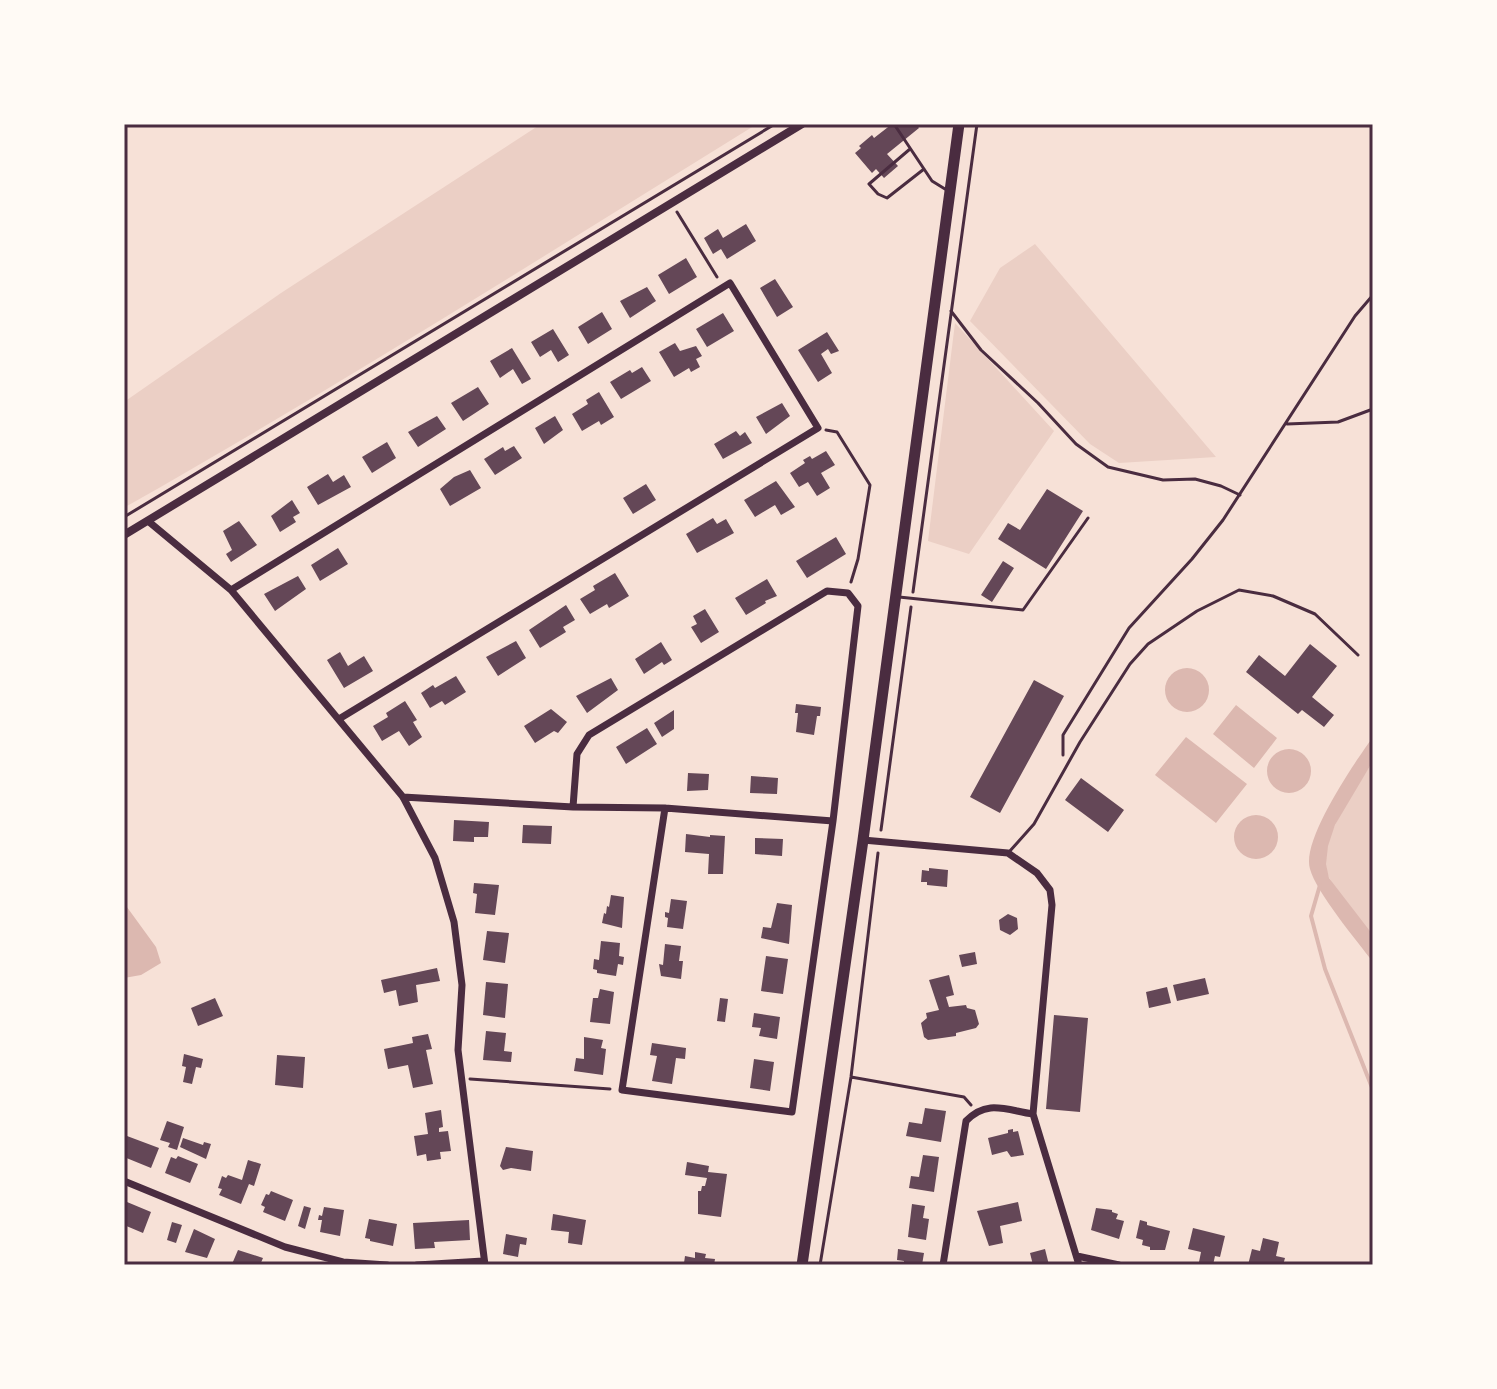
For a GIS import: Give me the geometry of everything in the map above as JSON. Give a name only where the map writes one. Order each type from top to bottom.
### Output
[{"type":"main road","points":[[802,1265],[863,840],[959,124]]},
{"type":"street","points":[[124,535],[802,124]]},
{"type":"street","points":[[231,590],[730,283],[818,428],[339,719]]},
{"type":"street","points":[[148,521],[231,590],[403,797],[435,858],[454,922],[462,985],[458,1050],[484,1263],[417,1265]]},
{"type":"street","points":[[573,807],[577,754],[589,735],[827,591],[848,593],[858,606],[833,821],[792,1112],[622,1090],[665,808]]},
{"type":"street","points":[[403,797],[573,807],[665,808],[833,821]]},
{"type":"street","points":[[863,840],[1008,853],[1037,873],[1050,890],[1052,905],[1033,1114],[1078,1261],[1119,1265]]},
{"type":"street","points":[[943,1265],[966,1121],[976,1110],[987,1106],[1033,1114]]},
{"type":"street","points":[[124,1181],[285,1247],[343,1262],[387,1265]]},
{"type":"lane","points":[[894,124],[932,181],[950,191]]},
{"type":"lane","points":[[910,149],[869,184],[887,198],[924,169]]},
{"type":"lane","points":[[896,596],[1023,610],[1088,518]]},
{"type":"lane","points":[[1008,853],[1034,824],[1063,771],[1130,664],[1148,644],[1197,611],[1239,590],[1273,596],[1315,614],[1358,655]]},
{"type":"path","points":[[124,516],[775,124]]},
{"type":"path","points":[[820,1265],[851,1077],[879,841],[977,124]]},
{"type":"path","points":[[672,203],[723,287]]},
{"type":"path","points":[[1063,771],[1063,735],[1129,628],[1192,559],[1240,495],[1355,316],[1373,295]]},
{"type":"path","points":[[951,311],[981,350],[1038,403],[1076,444],[1108,467],[1163,480],[1195,479],[1240,495]]},
{"type":"path","points":[[1287,424],[1338,422],[1373,409]]},
{"type":"path","points":[[818,428],[837,432],[870,485],[858,559],[848,593]]},
{"type":"path","points":[[851,1077],[964,1097],[976,1110]]},
{"type":"path","points":[[462,1078],[622,1090]]},
{"type":"shaded area","points":[[541,124],[757,124],[365,366],[207,460],[124,505],[124,402],[281,293]]},
{"type":"shaded area","points":[[1035,244],[1216,457],[1119,463],[1090,444],[970,321],[1000,268]]},
{"type":"shaded area","points":[[955,323],[1054,431],[969,554],[928,541]]},
{"type":"shaded area","points":[[1187,668],[1202,675],[1209,690],[1202,705],[1187,712],[1172,705],[1165,690],[1172,675]]},
{"type":"shaded area","points":[[1236,705],[1277,738],[1254,768],[1213,734]]},
{"type":"shaded area","points":[[1186,737],[1247,784],[1216,823],[1155,775]]},
{"type":"shaded area","points":[[1373,737],[1373,761],[1335,825],[1326,864],[1329,878],[1373,935],[1373,962],[1320,890],[1310,869],[1309,856],[1331,802]]},
{"type":"shaded area","points":[[1289,749],[1304,756],[1311,771],[1304,786],[1289,793],[1274,786],[1267,771],[1274,756]]},
{"type":"shaded area","points":[[1373,761],[1373,935],[1331,881],[1326,861],[1332,831]]},
{"type":"shaded area","points":[[1256,815],[1271,822],[1278,837],[1271,852],[1256,859],[1241,852],[1234,837],[1241,822]]},
{"type":"shaded area","points":[[124,903],[156,947],[161,963],[141,975],[124,978]]},
{"type":"building","points":[[892,124],[916,124],[919,128],[887,154],[898,166],[884,178],[876,169],[872,173],[855,153],[872,135],[874,138]]},
{"type":"building","points":[[746,224],[756,241],[727,259],[721,249],[713,254],[704,238],[718,229],[723,238]]},
{"type":"building","points":[[686,258],[697,277],[669,294],[658,275]]},
{"type":"building","points":[[775,279],[793,307],[777,317],[760,288]]},
{"type":"building","points":[[647,287],[656,301],[630,318],[620,301]]},
{"type":"building","points":[[602,312],[612,329],[588,344],[578,327]]},
{"type":"building","points":[[723,313],[734,331],[707,347],[696,329]]},
{"type":"building","points":[[553,329],[569,355],[558,362],[551,350],[540,357],[531,342]]},
{"type":"building","points":[[827,332],[839,351],[831,354],[828,349],[821,354],[832,373],[818,382],[798,350]]},
{"type":"building","points":[[675,343],[680,351],[696,346],[702,356],[696,359],[700,367],[691,372],[689,368],[674,377],[659,352]]},
{"type":"building","points":[[512,348],[531,379],[522,384],[513,369],[500,378],[490,361]]},
{"type":"building","points":[[642,367],[651,381],[621,399],[610,382]]},
{"type":"building","points":[[478,387],[489,404],[463,421],[451,403]]},
{"type":"building","points":[[599,392],[614,417],[582,431],[572,414]]},
{"type":"building","points":[[782,403],[790,416],[766,434],[756,417]]},
{"type":"building","points":[[437,416],[446,429],[418,447],[408,432]]},
{"type":"building","points":[[555,416],[563,430],[544,444],[535,428]]},
{"type":"building","points":[[736,431],[740,436],[745,432],[752,443],[723,459],[714,444]]},
{"type":"building","points":[[387,442],[396,458],[372,473],[362,457]]},
{"type":"building","points":[[514,446],[522,458],[495,475],[484,459],[503,447],[505,451]]},
{"type":"building","points":[[826,451],[835,465],[821,473],[830,488],[817,496],[808,482],[799,487],[790,473],[805,463],[803,460]]},
{"type":"building","points":[[470,470],[481,488],[450,506],[440,489],[454,477]]},
{"type":"building","points":[[328,474],[333,482],[344,475],[351,487],[318,505],[307,487]]},
{"type":"building","points":[[776,481],[795,507],[781,515],[775,505],[755,517],[744,500]]},
{"type":"building","points":[[646,484],[656,500],[633,514],[623,498]]},
{"type":"building","points":[[1047,489],[1083,511],[1046,569],[998,539],[1008,523],[1020,530]]},
{"type":"building","points":[[292,500],[300,513],[293,517],[296,522],[280,532],[271,516]]},
{"type":"building","points":[[713,518],[717,524],[726,519],[734,533],[697,553],[686,534]]},
{"type":"building","points":[[239,521],[257,545],[231,562],[226,554],[232,550],[223,531]]},
{"type":"building","points":[[836,537],[846,554],[807,578],[796,561]]},
{"type":"building","points":[[338,548],[348,564],[320,581],[311,565]]},
{"type":"building","points":[[1003,561],[1014,568],[992,602],[981,595]]},
{"type":"building","points":[[615,573],[629,596],[609,608],[607,604],[590,614],[580,599],[595,590],[593,586]]},
{"type":"building","points":[[298,576],[306,589],[275,611],[264,594]]},
{"type":"building","points":[[767,579],[777,596],[746,615],[735,598]]},
{"type":"building","points":[[566,605],[575,620],[563,627],[566,632],[540,648],[529,630]]},
{"type":"building","points":[[705,609],[719,632],[701,643],[691,627],[697,624],[693,616]]},
{"type":"building","points":[[516,641],[526,658],[498,676],[486,657]]},
{"type":"building","points":[[661,642],[672,660],[664,665],[662,662],[644,674],[635,659]]},
{"type":"building","points":[[1310,644],[1337,666],[1312,697],[1334,715],[1324,727],[1302,710],[1298,714],[1246,672],[1259,655],[1285,676]]},
{"type":"building","points":[[340,652],[348,666],[364,656],[373,671],[344,688],[327,660]]},
{"type":"building","points":[[456,676],[466,692],[445,705],[442,701],[430,708],[421,693]]},
{"type":"building","points":[[611,678],[618,690],[587,713],[576,696]]},
{"type":"building","points":[[1034,680],[1064,696],[1000,813],[970,797]]},
{"type":"building","points":[[405,701],[417,720],[413,722],[422,737],[409,746],[399,731],[382,741],[373,726]]},
{"type":"building","points":[[796,704],[821,707],[814,735],[796,732]]},
{"type":"building","points":[[551,709],[567,722],[558,733],[554,731],[535,743],[524,726]]},
{"type":"building","points":[[674,710],[674,729],[662,737],[654,723]]},
{"type":"building","points":[[647,728],[657,744],[626,764],[616,747]]},
{"type":"building","points":[[688,773],[709,774],[708,790],[687,791]]},
{"type":"building","points":[[751,776],[778,778],[777,794],[750,793]]},
{"type":"building","points":[[1081,778],[1124,810],[1108,832],[1065,800]]},
{"type":"building","points":[[454,820],[489,822],[488,837],[474,837],[474,842],[453,841]]},
{"type":"building","points":[[523,825],[552,826],[551,844],[522,843]]},
{"type":"building","points":[[686,834],[725,836],[723,874],[708,874],[709,854],[685,852]]},
{"type":"building","points":[[755,838],[783,839],[782,856],[755,854]]},
{"type":"building","points":[[929,868],[948,870],[947,887],[921,882],[922,870],[929,871]]},
{"type":"building","points":[[474,883],[499,885],[495,915],[475,913],[477,894],[473,893]]},
{"type":"building","points":[[611,895],[624,897],[622,928],[602,923]]},
{"type":"building","points":[[671,899],[687,901],[683,929],[667,927],[665,912],[669,913]]},
{"type":"building","points":[[777,903],[792,905],[789,944],[761,938],[763,927],[771,928]]},
{"type":"building","points":[[1008,914],[1017,918],[1018,929],[1010,935],[1000,930],[999,920]]},
{"type":"building","points":[[487,931],[509,933],[505,963],[483,960]]},
{"type":"building","points":[[601,941],[620,943],[619,956],[624,957],[623,965],[618,964],[616,976],[597,973],[593,969],[594,959],[599,960]]},
{"type":"building","points":[[665,944],[681,946],[681,979],[661,976],[659,964],[663,965]]},
{"type":"building","points":[[975,952],[977,964],[962,967],[959,955]]},
{"type":"building","points":[[766,956],[788,959],[783,994],[761,991]]},
{"type":"building","points":[[437,968],[440,981],[416,985],[418,1002],[399,1006],[396,990],[384,993],[381,980]]},
{"type":"building","points":[[949,975],[954,995],[946,997],[949,1007],[966,1005],[975,1010],[979,1024],[976,1028],[956,1033],[956,1036],[928,1040],[924,1037],[921,1023],[927,1018],[926,1013],[939,1010],[929,980]]},
{"type":"building","points":[[1205,978],[1209,994],[1177,1001],[1173,985]]},
{"type":"building","points":[[486,982],[508,984],[505,1018],[483,1015]]},
{"type":"building","points":[[1167,987],[1171,1003],[1149,1008],[1146,992]]},
{"type":"building","points":[[600,989],[614,992],[610,1024],[590,1022],[593,998],[598,998]]},
{"type":"building","points":[[215,998],[223,1016],[198,1026],[191,1008]]},
{"type":"building","points":[[720,998],[728,999],[725,1022],[717,1021]]},
{"type":"building","points":[[754,1013],[780,1017],[777,1039],[759,1036],[761,1028],[752,1027]]},
{"type":"building","points":[[1054,1015],[1088,1018],[1080,1112],[1046,1109]]},
{"type":"building","points":[[486,1031],[506,1033],[504,1051],[512,1052],[511,1062],[483,1060]]},
{"type":"building","points":[[428,1034],[432,1049],[426,1050],[433,1084],[413,1088],[408,1065],[388,1069],[384,1049],[413,1043],[412,1037]]},
{"type":"building","points":[[584,1037],[603,1040],[601,1048],[606,1049],[603,1075],[574,1071],[576,1058],[584,1059]]},
{"type":"building","points":[[652,1043],[686,1048],[685,1059],[676,1058],[672,1084],[652,1081],[657,1056],[650,1055]]},
{"type":"building","points":[[184,1054],[203,1059],[201,1068],[196,1067],[192,1084],[183,1082],[186,1067],[182,1066]]},
{"type":"building","points":[[277,1055],[305,1057],[303,1088],[275,1085]]},
{"type":"building","points":[[754,1059],[774,1062],[770,1091],[750,1088]]},
{"type":"building","points":[[925,1108],[946,1111],[941,1142],[906,1136],[909,1122],[922,1124]]},
{"type":"building","points":[[441,1110],[443,1127],[439,1128],[439,1132],[448,1131],[451,1151],[440,1152],[441,1159],[427,1161],[426,1154],[417,1156],[414,1136],[428,1134],[425,1113]]},
{"type":"building","points":[[167,1121],[184,1127],[177,1150],[168,1147],[170,1143],[160,1140]]},
{"type":"building","points":[[1013,1129],[1013,1132],[1018,1131],[1024,1155],[1011,1157],[1007,1151],[992,1155],[988,1138]]},
{"type":"building","points":[[127,1136],[159,1148],[151,1168],[124,1157]]},
{"type":"building","points":[[183,1138],[203,1145],[204,1142],[211,1144],[206,1159],[180,1147]]},
{"type":"building","points":[[506,1147],[533,1151],[531,1171],[503,1170],[500,1166]]},
{"type":"building","points":[[923,1155],[939,1157],[934,1192],[909,1188],[911,1176],[919,1177]]},
{"type":"building","points":[[178,1156],[198,1164],[190,1183],[165,1173],[171,1157],[176,1159]]},
{"type":"building","points":[[248,1160],[261,1164],[254,1186],[249,1184],[241,1204],[219,1195],[222,1176],[242,1180]]},
{"type":"building","points":[[687,1162],[709,1166],[708,1172],[727,1174],[721,1217],[698,1214],[698,1191],[705,1186],[707,1178],[685,1175]]},
{"type":"building","points":[[271,1191],[293,1200],[285,1221],[263,1212],[265,1207],[261,1205]]},
{"type":"building","points":[[127,1202],[151,1212],[143,1233],[124,1225],[124,1204]]},
{"type":"building","points":[[1018,1202],[1022,1221],[1000,1226],[1003,1243],[989,1246],[977,1211]]},
{"type":"building","points":[[912,1204],[925,1206],[923,1218],[929,1219],[926,1240],[908,1237]]},
{"type":"building","points":[[304,1206],[311,1208],[305,1229],[298,1226]]},
{"type":"building","points":[[324,1207],[344,1210],[340,1236],[320,1232],[322,1220],[318,1220]]},
{"type":"building","points":[[1096,1208],[1112,1210],[1118,1214],[1116,1219],[1124,1221],[1119,1239],[1091,1230]]},
{"type":"building","points":[[553,1214],[586,1220],[582,1245],[568,1243],[569,1232],[551,1230]]},
{"type":"building","points":[[369,1219],[397,1224],[393,1246],[365,1238]]},
{"type":"building","points":[[469,1220],[470,1240],[434,1242],[435,1248],[415,1249],[413,1223]]},
{"type":"building","points":[[1140,1220],[1170,1231],[1165,1250],[1150,1250],[1150,1247],[1142,1245],[1143,1240],[1136,1238]]},
{"type":"building","points":[[172,1222],[182,1225],[176,1243],[167,1240]]},
{"type":"building","points":[[1193,1228],[1225,1236],[1220,1257],[1215,1256],[1213,1265],[1199,1262],[1201,1252],[1188,1249]]},
{"type":"building","points":[[194,1229],[215,1239],[207,1258],[185,1252]]},
{"type":"building","points":[[506,1234],[527,1238],[526,1245],[520,1244],[518,1257],[503,1254]]},
{"type":"building","points":[[1263,1238],[1279,1242],[1276,1256],[1285,1258],[1283,1265],[1248,1265],[1252,1249],[1260,1251]]},
{"type":"building","points":[[898,1249],[924,1253],[922,1265],[904,1265],[904,1261],[897,1260]]},
{"type":"building","points":[[1045,1249],[1049,1265],[1033,1265],[1030,1253]]},
{"type":"building","points":[[238,1250],[263,1258],[260,1265],[232,1264]]},
{"type":"building","points":[[695,1252],[715,1259],[714,1265],[684,1263],[685,1256],[695,1258]]},
{"type":"waterway","points":[[1320,885],[1311,916],[1325,969],[1373,1090]]}]
